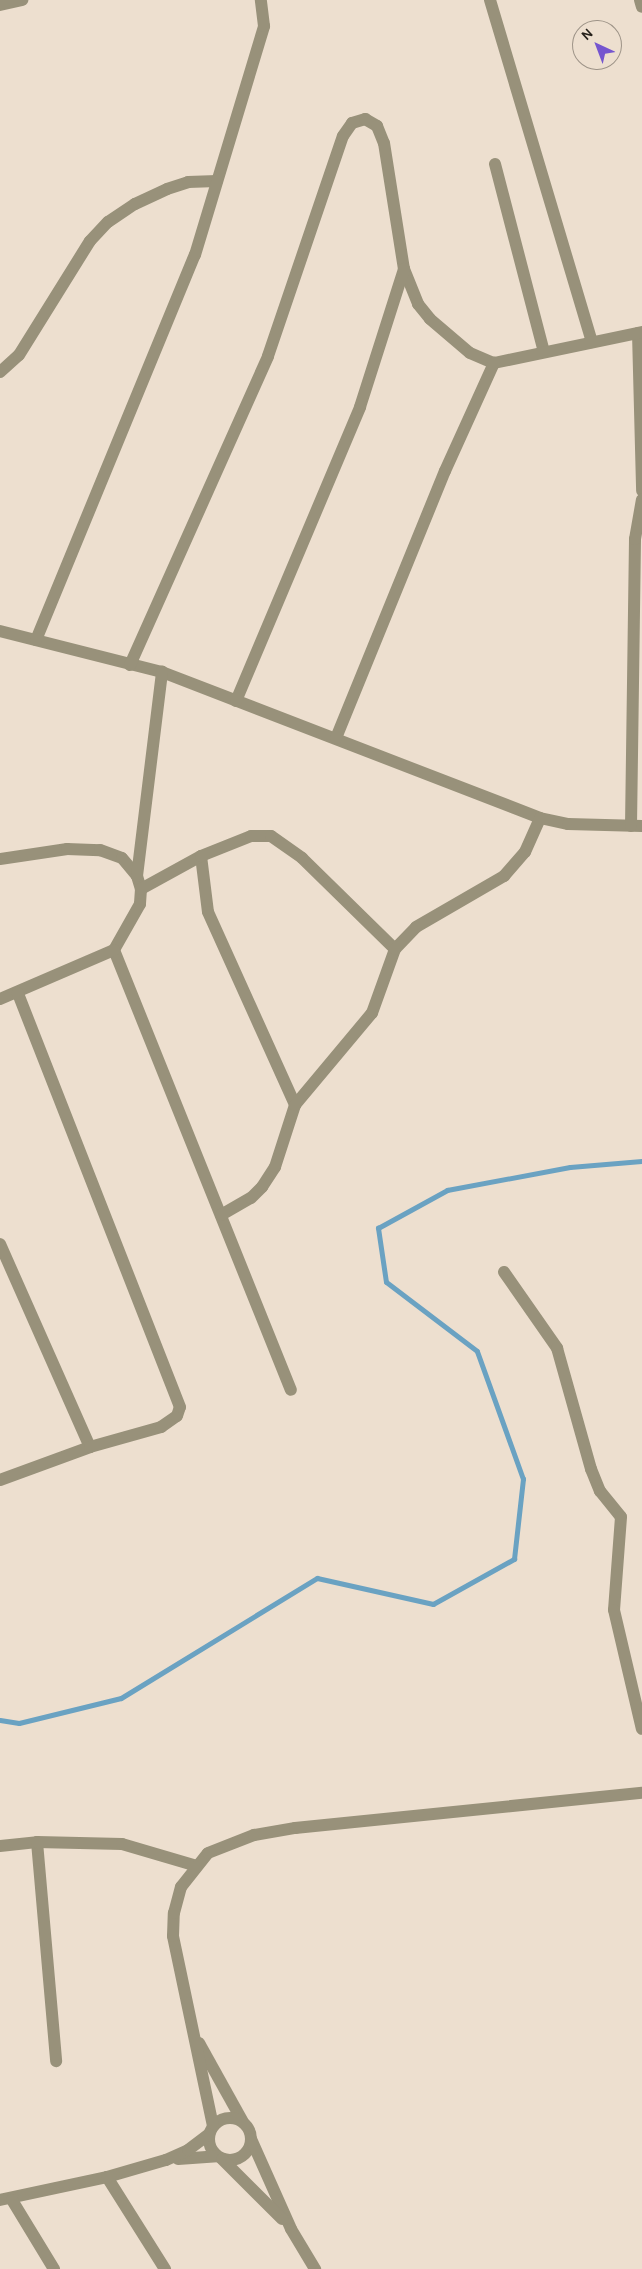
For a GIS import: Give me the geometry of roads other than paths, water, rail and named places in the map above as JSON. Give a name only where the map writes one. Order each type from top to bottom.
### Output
[{"type":"street","points":[[0,5],[22,0]]},
{"type":"street","points":[[36,640],[195,255],[264,26],[261,0]]},
{"type":"street","points":[[490,0],[592,342]]},
{"type":"street","points":[[640,0],[642,6]]},
{"type":"street","points":[[130,665],[268,356],[343,136],[352,123],[365,119],[377,126],[384,143],[404,269],[418,304],[430,319],[470,353],[494,363],[640,333],[642,491]]},
{"type":"street","points":[[495,164],[544,352]]},
{"type":"street","points":[[0,372],[19,355],[90,241],[108,222],[135,204],[167,189],[188,182],[217,181]]},
{"type":"street","points":[[236,700],[360,407],[404,269]]},
{"type":"street","points":[[336,738],[445,470],[494,363]]},
{"type":"street","points":[[0,631],[162,672],[540,818],[568,824],[636,826],[635,539],[642,500]]},
{"type":"street","points":[[137,876],[162,672]]},
{"type":"street","points":[[221,1215],[251,1198],[262,1187],[275,1167],[295,1105],[372,1012],[394,949],[416,927],[504,876],[525,852],[540,818]]},
{"type":"street","points":[[141,889],[201,856],[251,836],[271,836],[302,858],[394,949]]},
{"type":"street","points":[[0,859],[67,850],[100,850],[122,858],[137,876],[141,889],[140,904],[114,950],[0,999]]},
{"type":"street","points":[[201,856],[208,912],[295,1105]]},
{"type":"street","points":[[114,950],[291,1390]]},
{"type":"street","points":[[0,1480],[90,1447],[161,1427],[177,1416],[180,1407],[18,992]]},
{"type":"street","points":[[0,1244],[4,1263],[90,1447]]},
{"type":"street","points":[[504,1272],[557,1348],[591,1469],[600,1491],[621,1516],[614,1610],[642,1729]]},
{"type":"street","points":[[291,2229],[220,2158],[208,2142],[211,2130],[173,1936],[174,1913],[181,1887],[197,1866],[208,1853],[226,1844],[295,1828],[642,1793]]},
{"type":"street","points":[[0,1846],[37,1842],[122,1844],[197,1866]]},
{"type":"street","points":[[37,1842],[56,2062]]},
{"type":"street","points":[[192,2030],[243,2122],[291,2229],[315,2269]]},
{"type":"street","points":[[54,2269],[6,2200],[107,2177],[166,2160],[188,2150],[224,2118],[243,2122]]},
{"type":"street","points":[[166,2160],[242,2156],[251,2139]]},
{"type":"street","points":[[107,2177],[164,2269]]},
{"type":"waterway","points":[[0,1720],[19,1723],[121,1698],[317,1578],[433,1604],[514,1559],[523,1479],[477,1351],[386,1282],[378,1228],[447,1190],[570,1167],[642,1161]]}]
